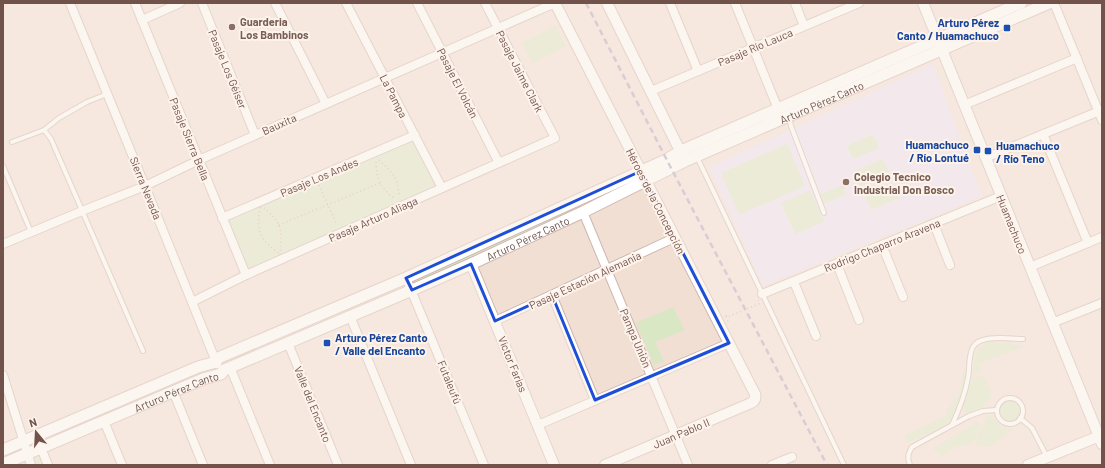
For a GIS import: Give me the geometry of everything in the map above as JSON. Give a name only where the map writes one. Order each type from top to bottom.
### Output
[{"type":"main road","name":"Arturo Pérez Canto","points":[[694,151],[788,116],[940,45],[1021,3]]},
{"type":"main road","name":"Arturo Pérez Canto","points":[[3,464],[173,391],[203,379],[221,374],[224,370],[230,367],[471,264],[646,181],[683,156],[778,109],[1049,3]]},
{"type":"main road","name":"Arturo Pérez Canto","points":[[3,450],[198,366],[216,362],[218,358],[406,278],[641,171],[666,160],[683,156]]},
{"type":"street","name":"Sierra Nevada","points":[[70,3],[221,374]]},
{"type":"street","name":"Pasaje Sierra Bella","points":[[135,3],[246,275]]},
{"type":"street","points":[[142,20],[180,3]]},
{"type":"street","name":"Pasaje Los Géiser","points":[[202,3],[255,135]]},
{"type":"street","points":[[275,3],[326,104]]},
{"type":"street","name":"La Pampa","points":[[346,3],[442,188]]},
{"type":"street","name":"Pasaje El Volcán","points":[[417,3],[499,163]]},
{"type":"street","name":"Pasaje Jaime Clark","points":[[485,3],[555,138]]},
{"type":"street","name":"Bauxita","points":[[3,244],[145,186],[255,135],[555,3]]},
{"type":"street","name":"Héroes de la Concepción","points":[[555,3],[755,394],[755,400]]},
{"type":"street","points":[[607,3],[683,156]]},
{"type":"street","points":[[670,3],[698,71]]},
{"type":"street","points":[[735,3],[778,109]]},
{"type":"street","points":[[794,3],[804,26]]},
{"type":"street","name":"Huamachuco","points":[[923,3],[1052,323],[1101,438]]},
{"type":"street","points":[[1054,3],[1100,111],[1102,120]]},
{"type":"street","name":"Pasaje Río Lauca","points":[[651,91],[856,4]]},
{"type":"street","points":[[964,105],[1077,58]]},
{"type":"street","points":[[986,158],[1100,111]]},
{"type":"street","points":[[1043,134],[1088,243]]},
{"type":"street","name":"Pasaje Los Andes","points":[[222,218],[415,135]]},
{"type":"street","name":"Pasaje Arturo Aliaga","points":[[192,302],[246,275],[555,138]]},
{"type":"street","name":"Rodrigo Chaparro Aravena","points":[[760,297],[1001,196]]},
{"type":"street","name":"Pampa Unión","points":[[583,212],[688,465]]},
{"type":"street","points":[[934,224],[950,265]]},
{"type":"street","points":[[1030,267],[1102,237]]},
{"type":"street","name":"Pasaje Estación Alemania","points":[[495,321],[674,238]]},
{"type":"street","points":[[882,245],[903,297]]},
{"type":"street","name":"Víctor Farías","points":[[471,264],[554,465]]},
{"type":"street","points":[[837,264],[859,320]]},
{"type":"street","name":"Futaleufú","points":[[406,278],[484,465]]},
{"type":"street","points":[[794,282],[816,336]]},
{"type":"street","points":[[552,295],[595,400]]},
{"type":"street","points":[[1052,323],[1102,303]]},
{"type":"street","points":[[350,316],[411,465]]},
{"type":"street","name":"Valle del Encanto","points":[[288,343],[338,465]]},
{"type":"street","points":[[538,425],[729,344]]},
{"type":"street","points":[[230,367],[270,465]]},
{"type":"street","points":[[3,376],[31,465]]},
{"type":"street","points":[[173,391],[203,465]]},
{"type":"street","name":"Juan Pablo II","points":[[605,465],[755,400]]},
{"type":"street","points":[[104,421],[122,465]]},
{"type":"street","points":[[1028,465],[1049,461],[1101,438]]},
{"type":"street","points":[[41,448],[48,465]]},
{"type":"street","points":[[772,465],[792,457]]},
{"type":"lane","points":[[12,142],[44,130],[59,118],[87,102],[107,94]]},
{"type":"lane","points":[[788,116],[824,213]]},
{"type":"lane","points":[[44,130],[51,139],[143,351]]},
{"type":"lane","points":[[694,151],[760,297],[844,465]]},
{"type":"lane","points":[[3,166],[31,232]]},
{"type":"lane","points":[[952,425],[966,391],[969,376],[970,357],[973,348],[977,343],[989,338],[1023,339]]},
{"type":"lane","points":[[1006,398],[1014,399],[1022,407],[1022,415],[1020,418],[1013,423],[1005,423],[1001,421],[997,410],[998,406],[1006,398]]},
{"type":"lane","points":[[910,465],[908,453],[912,447],[969,416],[983,411],[997,410]]},
{"type":"lane","points":[[1020,418],[1032,428],[1049,461]]},
{"type":"path","points":[[375,156],[388,167],[393,174],[398,186],[399,198]]},
{"type":"path","points":[[376,160],[377,175],[380,184],[396,200]]},
{"type":"path","points":[[317,181],[339,229]]},
{"type":"path","points":[[279,225],[380,183]]},
{"type":"path","points":[[261,206],[271,214],[279,225],[281,241],[280,255]]},
{"type":"path","points":[[254,208],[261,206]]},
{"type":"path","points":[[261,206],[258,222],[262,237],[266,243],[280,255]]},
{"type":"path","points":[[274,258],[280,255]]},
{"type":"path","points":[[728,321],[725,315],[728,317],[759,304],[760,297]]},
{"type":"highlighted area","points":[[641,171],[729,343],[595,400],[552,295],[495,321],[471,264],[412,290],[406,278]]},
{"type":"shaded area","points":[[3,3],[1102,3],[1102,465],[3,465]]},
{"type":"shaded area","name":"Colegio Tecnico Industrial Don Bosco","points":[[933,64],[982,196],[763,286],[709,167]]},
{"type":"green space","points":[[555,26],[566,46],[533,63],[522,43]]},
{"type":"green space","points":[[873,134],[879,148],[853,159],[847,146]]},
{"type":"green space","points":[[411,138],[437,189],[246,271],[226,219]]},
{"type":"green space","points":[[787,144],[805,186],[739,215],[721,173]]},
{"type":"green space","points":[[883,159],[890,174],[860,186],[854,171]]},
{"type":"green space","points":[[893,184],[899,198],[871,210],[865,195]]},
{"type":"green space","points":[[844,185],[846,194],[823,204],[819,195]]},
{"type":"green space","points":[[607,190],[602,195],[486,251],[422,279],[417,280],[416,278]]},
{"type":"green space","points":[[810,190],[824,222],[795,234],[781,203]]},
{"type":"green space","points":[[673,307],[685,330],[655,342],[664,361],[654,365],[636,323]]},
{"type":"green space","points":[[989,342],[1010,343],[1023,347],[979,363],[982,371],[974,374],[976,355],[980,347]]},
{"type":"green space","points":[[964,369],[968,369],[967,379],[959,405],[953,417],[943,428],[906,443],[905,435],[946,416],[948,410],[960,392]]},
{"type":"green space","points":[[984,376],[992,395],[983,407],[967,414],[963,411],[963,407],[972,378]]},
{"type":"green space","points":[[1010,401],[1017,404],[1020,411],[1017,418],[1010,421],[1003,418],[1000,411],[1003,404]]},
{"type":"green space","points":[[987,416],[993,417],[999,425],[1004,428],[1014,430],[989,447],[975,445],[980,427],[982,427]]},
{"type":"green space","points":[[975,421],[980,423],[973,444],[956,447],[942,457],[934,449],[935,446],[940,447],[946,440],[950,440],[951,437],[954,438],[955,434],[959,435],[964,429],[968,429],[969,426],[973,426]]},
{"type":"green space","points":[[39,452],[45,465],[9,465]]},
{"type":"railway","points":[[586,3],[827,465]]},
{"type":"place","name":"Guarderia Los Bambinos","points":[[232,27]]},
{"type":"place","name":"Arturo Pérez Canto / Huamachuco","points":[[1007,28]]},
{"type":"place","name":"Huamachuco / Río Lontué","points":[[977,150]]},
{"type":"place","name":"Huamachuco / Río Teno","points":[[988,151]]},
{"type":"place","name":"Colegio Tecnico Industrial Don Bosco","points":[[846,182]]},
{"type":"place","name":"Arturo Pérez Canto / Valle del Encanto","points":[[327,343]]}]
